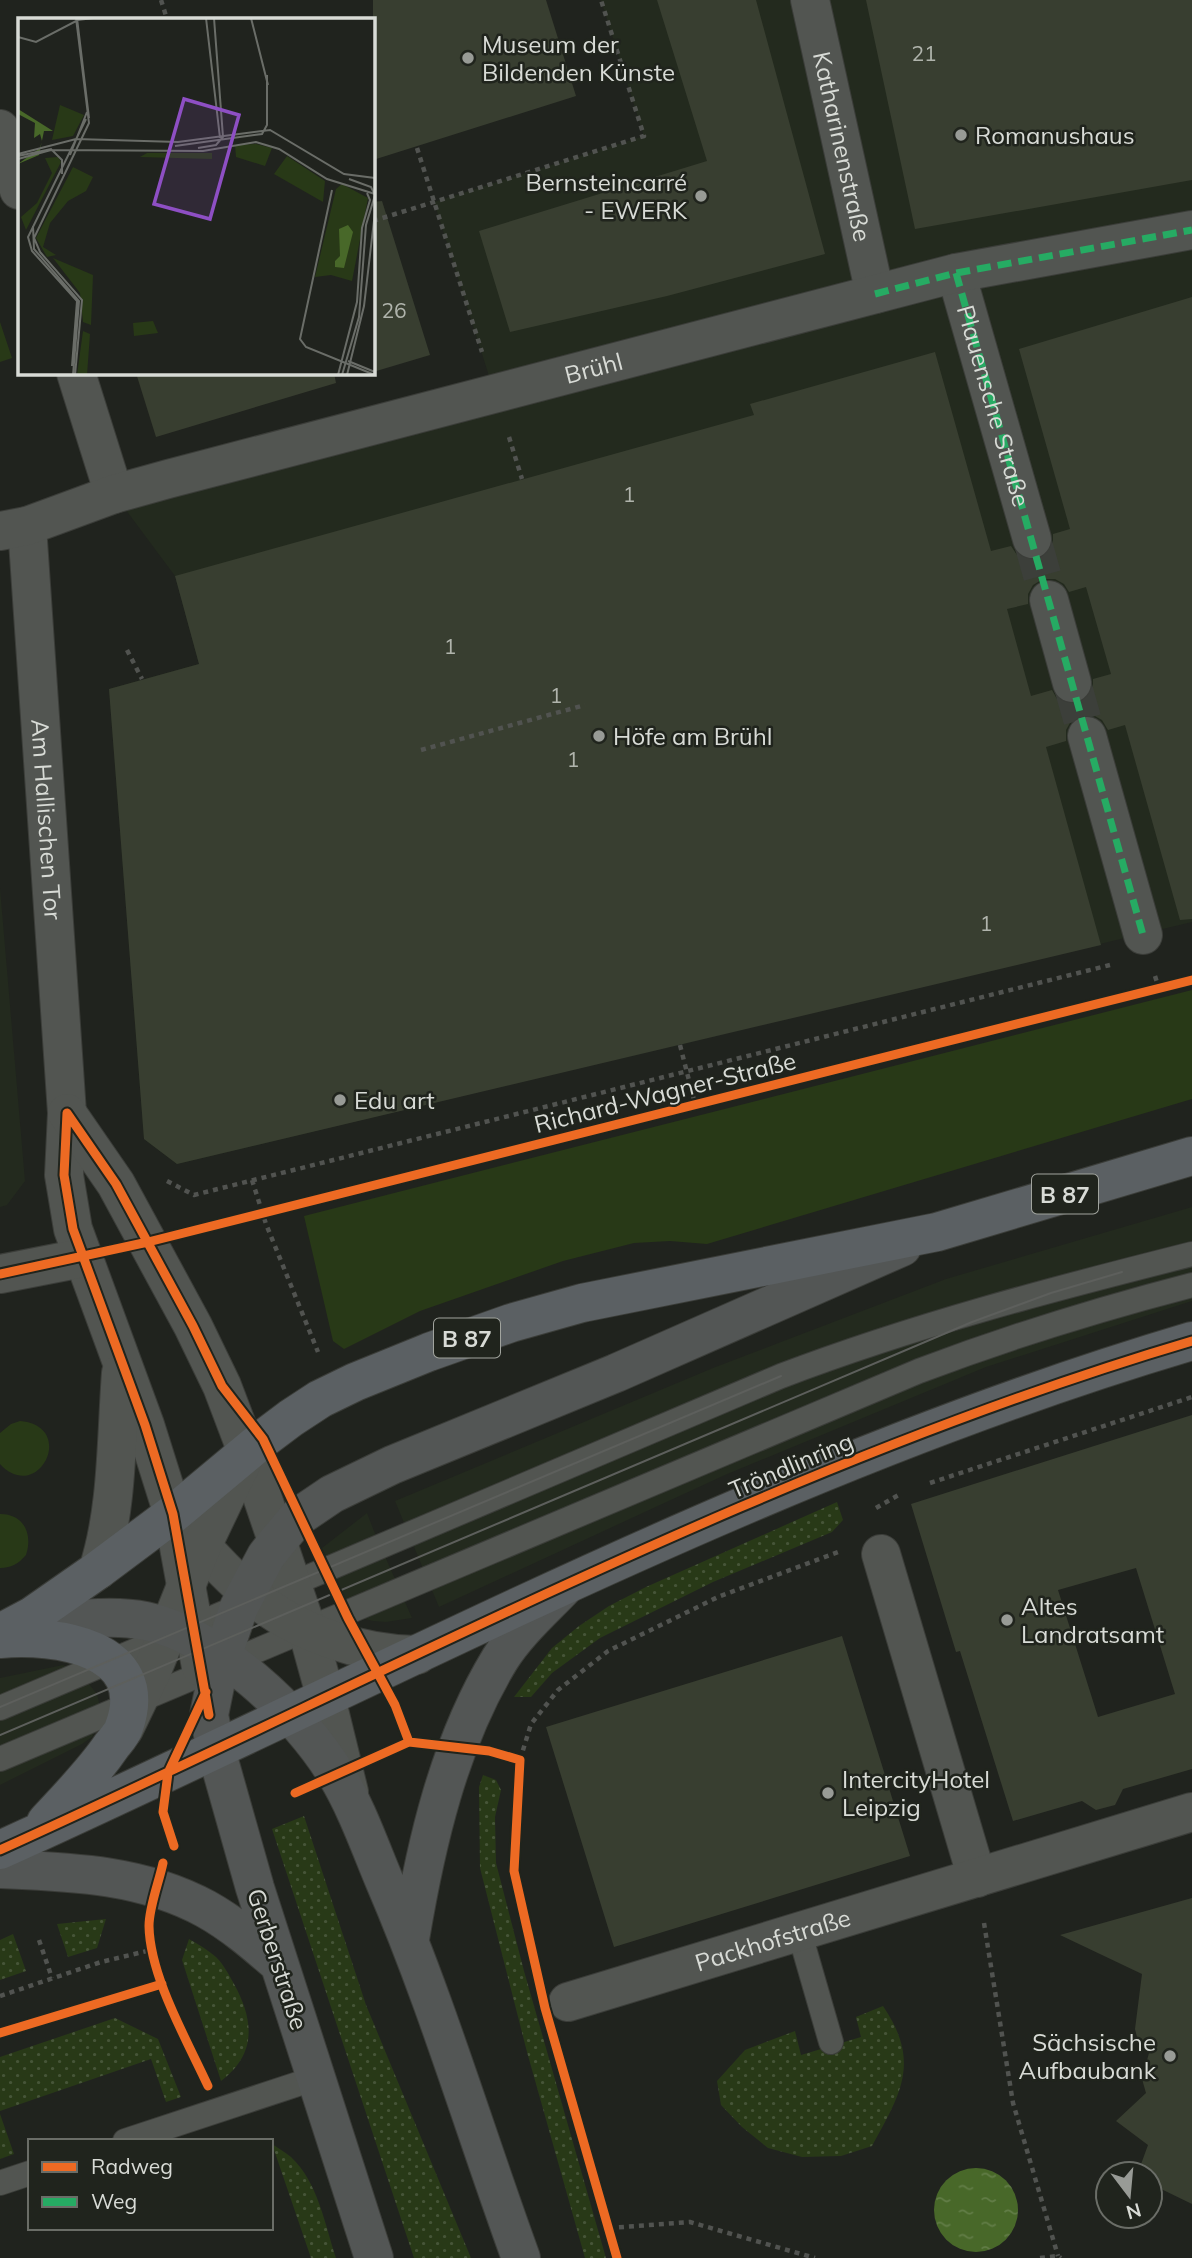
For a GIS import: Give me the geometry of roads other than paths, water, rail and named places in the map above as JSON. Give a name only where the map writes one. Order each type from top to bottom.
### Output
[{"type":"main road","name":"B 87","points":[[1,1634],[51,1604],[98,1570],[185,1505],[291,1418],[320,1399],[355,1382],[429,1352],[487,1331],[582,1303],[937,1232],[1192,1156]]},
{"type":"main road","points":[[197,1647],[248,1599],[266,1556],[305,1512],[354,1482],[616,1373],[937,1232]]},
{"type":"main road","name":"Tröndlinring","points":[[0,1850],[130,1791],[213,1732],[291,1715],[564,1587],[817,1474],[1007,1400],[1192,1341]]},
{"type":"main road","points":[[410,1939],[430,1835],[458,1748],[501,1659],[523,1629],[564,1587]]},
{"type":"main road","points":[[1,1634],[93,1642],[126,1618],[148,1621],[254,1680],[291,1715],[325,1758],[352,1806],[410,1939],[521,2258]]},
{"type":"main road","points":[[35,1834],[94,1769],[131,1711],[125,1682],[93,1642]]},
{"type":"main road","name":"Gerberstraße","points":[[197,1647],[213,1732],[234,1819],[374,2258]]},
{"type":"main road","points":[[0,1869],[78,1873],[158,1888],[218,1916],[279,1964]]},
{"type":"street","name":"Katharinenstraße","points":[[810,0],[875,294]]},
{"type":"street","points":[[0,128],[18,187]]},
{"type":"street","name":"Brühl","points":[[13,528],[114,494],[957,273],[1192,230]]},
{"type":"street","name":"Plauensche Straße","points":[[957,273],[1032,539]]},
{"type":"street","points":[[76,374],[114,494]]},
{"type":"street","name":"Am Hallischen Tor","points":[[13,528],[67,1113],[64,1175],[73,1229],[82,1258],[145,1425],[185,1505],[186,1582]]},
{"type":"street","points":[[1049,600],[1072,684]]},
{"type":"street","points":[[1087,736],[1133,948]]},
{"type":"street","points":[[67,1113],[116,1184],[193,1326],[222,1386],[307,1629],[352,1806]]},
{"type":"street","points":[[0,1275],[82,1258]]},
{"type":"street","name":"Am Hallischen Tor","points":[[98,1570],[110,1512],[121,1364]]},
{"type":"street","points":[[131,1711],[197,1647],[186,1582],[247,1452]]},
{"type":"street","name":"Tröndlinring","points":[[185,1505],[202,1546],[248,1599],[307,1629],[365,1650],[388,1655],[417,1655]]},
{"type":"street","points":[[865,1551],[977,1878]]},
{"type":"street","name":"Packhofstraße","points":[[568,2002],[1192,1812]]},
{"type":"lane","points":[[248,1599],[292,1584],[781,1376],[837,1355],[974,1311],[1192,1254]]},
{"type":"lane","points":[[197,1647],[307,1629],[919,1371],[1059,1321],[1192,1285]]},
{"type":"lane","points":[[0,1708],[54,1685],[93,1642],[98,1570]]},
{"type":"lane","points":[[0,1759],[131,1711]]},
{"type":"lane","points":[[799,1931],[831,2042]]},
{"type":"lane","points":[[131,2139],[316,2078]]},
{"type":"lane","points":[[0,2183],[28,2174]]},
{"type":"water","points":[[976,2168],[992,2171],[1011,2187],[1018,2210],[1015,2226],[999,2245],[976,2252],[960,2249],[941,2233],[934,2210],[937,2194],[953,2175]]},
{"type":"tunnel","points":[[1032,539],[1049,600]]},
{"type":"tunnel","points":[[1072,683],[1087,736]]},
{"type":"tram line","points":[[0,1735],[972,1322],[1051,1293],[1122,1272]]},
{"type":"tram line","points":[[0,1707],[781,1376]]},
{"type":"place","name":"Museum der Bildenden Künste","points":[[468,58]]},
{"type":"place","name":"Romanushaus","points":[[961,135]]},
{"type":"place","name":"Bernsteincarré - EWERK","points":[[701,196]]},
{"type":"place","name":"Höfe am Brühl","points":[[599,736]]},
{"type":"place","name":"Edu art","points":[[340,1100]]},
{"type":"place","name":"Altes Landratsamt","points":[[1007,1620]]},
{"type":"place","name":"IntercityHotel Leipzig","points":[[828,1793]]},
{"type":"place","name":"Sächsische Aufbaubank","points":[[1170,2056]]}]
